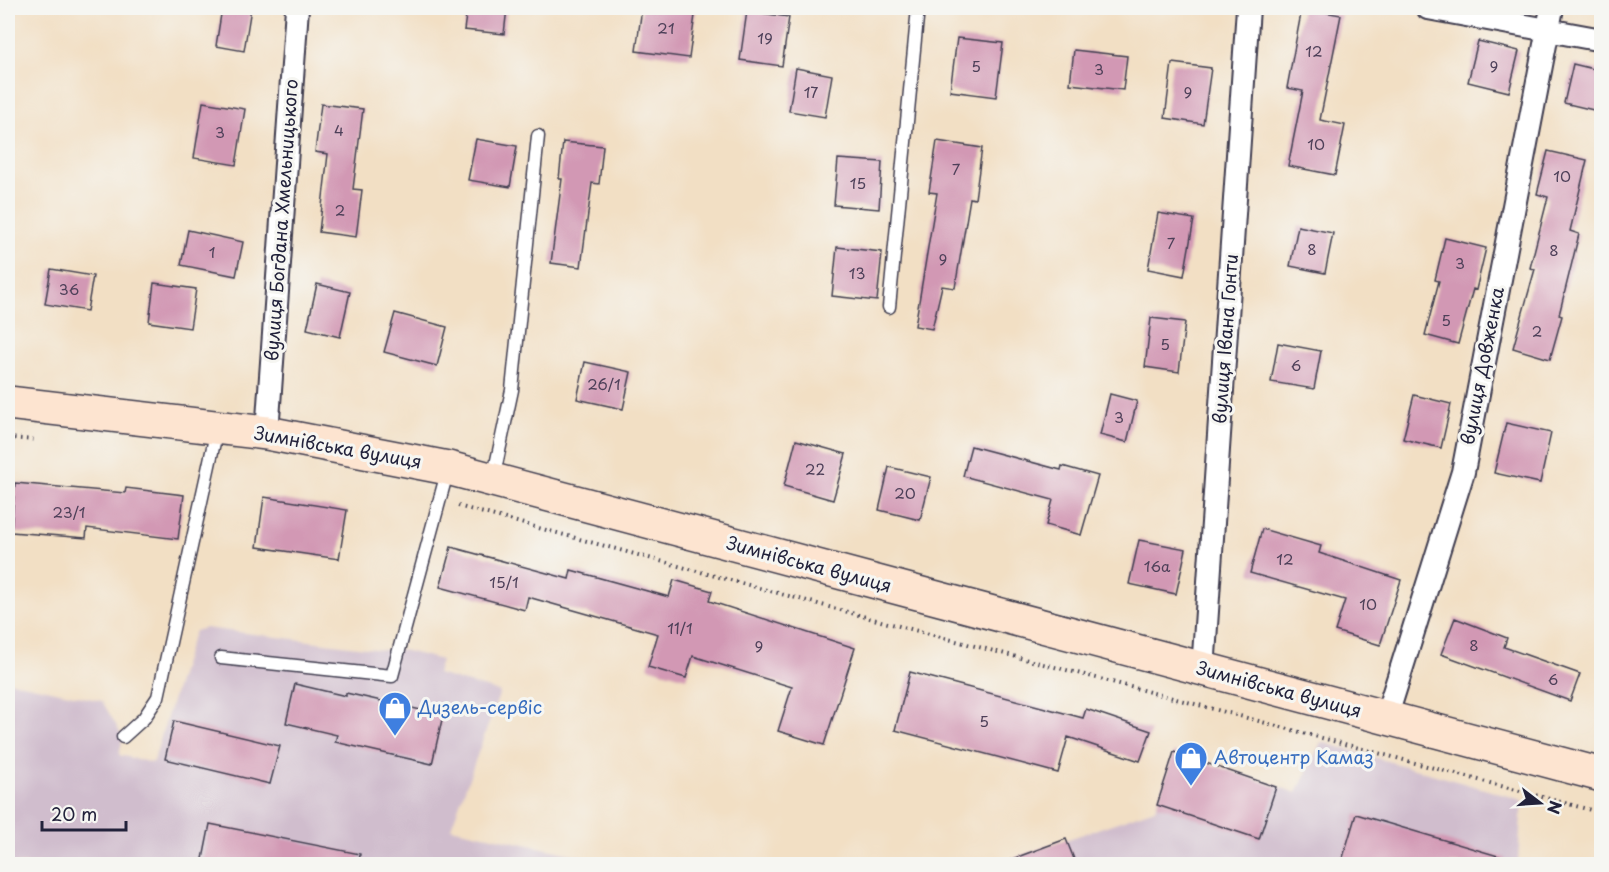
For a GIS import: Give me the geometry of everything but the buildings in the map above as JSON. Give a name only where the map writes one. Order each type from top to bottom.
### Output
[{"type":"main road","name":"Зимнівська вулиця","points":[[8,403],[267,433],[448,468],[1602,775]]},
{"type":"street","name":"вулиця Богдана Хмельницького","points":[[267,433],[297,8]]},
{"type":"street","name":"вулиця Івана Гонти","points":[[1203,670],[1248,8]]},
{"type":"street","points":[[1428,8],[1602,40]]},
{"type":"street","name":"вулиця Довженка","points":[[1386,718],[1463,472],[1552,8]]},
{"type":"lane","points":[[889,307],[918,8]]},
{"type":"lane","points":[[492,480],[512,390],[538,136]]},
{"type":"lane","points":[[123,737],[144,718],[158,697],[217,428]]},
{"type":"lane","points":[[221,658],[392,676],[448,468]]},
{"type":"path","points":[[8,438],[40,440]]},
{"type":"path","points":[[439,501],[1602,813]]},
{"type":"shaded area","points":[[205,628],[382,650],[399,649],[441,660],[437,674],[500,692],[451,828],[616,864],[8,864],[8,681],[102,701],[123,737],[119,755],[153,763],[189,646],[195,631]]},
{"type":"shaded area","points":[[1321,742],[1522,800],[1518,862],[1526,864],[997,864],[1155,809],[1174,752],[1297,793]]},
{"type":"place","name":"Дизель-сервіс","points":[[395,737]]},
{"type":"place","name":"Автоцентр Камаз","points":[[1191,787]]}]
